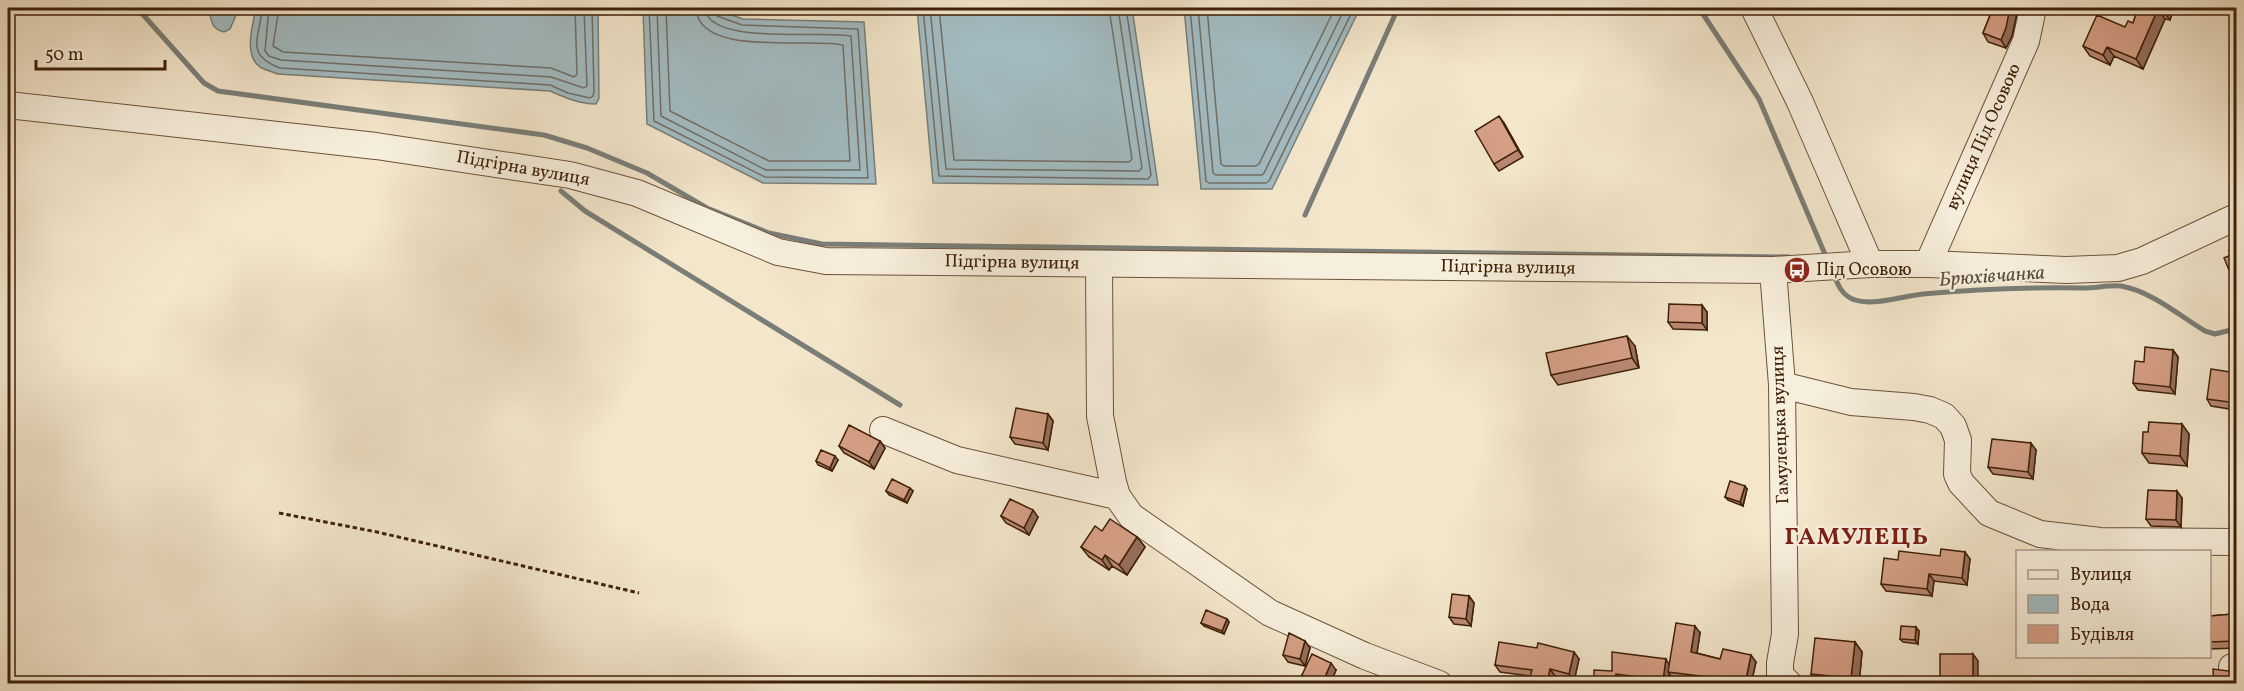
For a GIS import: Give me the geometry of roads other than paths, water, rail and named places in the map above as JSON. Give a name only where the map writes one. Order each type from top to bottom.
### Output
[{"type":"street","points":[[1754,8],[1800,102],[1860,265],[1928,264],[2066,270],[2118,268],[2142,261],[2236,217]]},
{"type":"street","name":"вулиця Під Осовою","points":[[1928,264],[2026,41],[2033,8]]},
{"type":"street","name":"Підгірна вулиця","points":[[8,105],[376,146],[570,175],[637,193],[778,252],[826,261],[1773,270],[1860,265]]},
{"type":"street","name":"Підгірна вулиця","points":[[1099,264],[1100,416],[1117,496],[1131,516],[1270,613],[1365,656],[1439,684]]},
{"type":"street","name":"Гамулецька вулиця","points":[[1773,270],[1782,385],[1785,634],[1780,663],[1783,681]]},
{"type":"street","points":[[1782,385],[1851,402],[1922,409],[1944,416],[1953,426],[1958,440],[1957,474],[1961,483],[1989,513],[2040,534],[2100,541],[2236,542]]},
{"type":"street","points":[[883,430],[957,460],[1117,496]]},
{"type":"water","points":[[208,8],[239,8],[230,29],[224,32],[214,26]]},
{"type":"water","points":[[256,8],[598,8],[599,98],[596,104],[590,104],[550,91],[278,74],[260,67],[252,55],[251,31]]},
{"type":"water","points":[[643,8],[712,8],[743,19],[864,22],[876,184],[763,183],[647,124]]},
{"type":"water","points":[[917,8],[1132,8],[1158,185],[933,183]]},
{"type":"water","points":[[1184,8],[1360,8],[1272,189],[1201,189]]},
{"type":"waterway","points":[[137,8],[204,83],[218,91],[544,135],[587,148],[647,173],[707,208],[769,233],[822,244],[1789,257]]},
{"type":"waterway","points":[[1305,215],[1398,8]]},
{"type":"waterway","name":"Брюхівчанка","points":[[1699,8],[1759,99],[1827,259]]},
{"type":"waterway","points":[[561,191],[585,211],[900,405]]},
{"type":"waterway","name":"Брюхівчанка","points":[[1833,273],[1844,293],[1862,302],[1963,291],[2121,286],[2154,298],[2205,331],[2215,334],[2231,330],[2236,334]]},
{"type":"place","name":"Під Осовою","points":[[1797,270]]},
{"type":"district","name":"ГАМУЛЕЦЬ","points":[[1857,538]]}]
